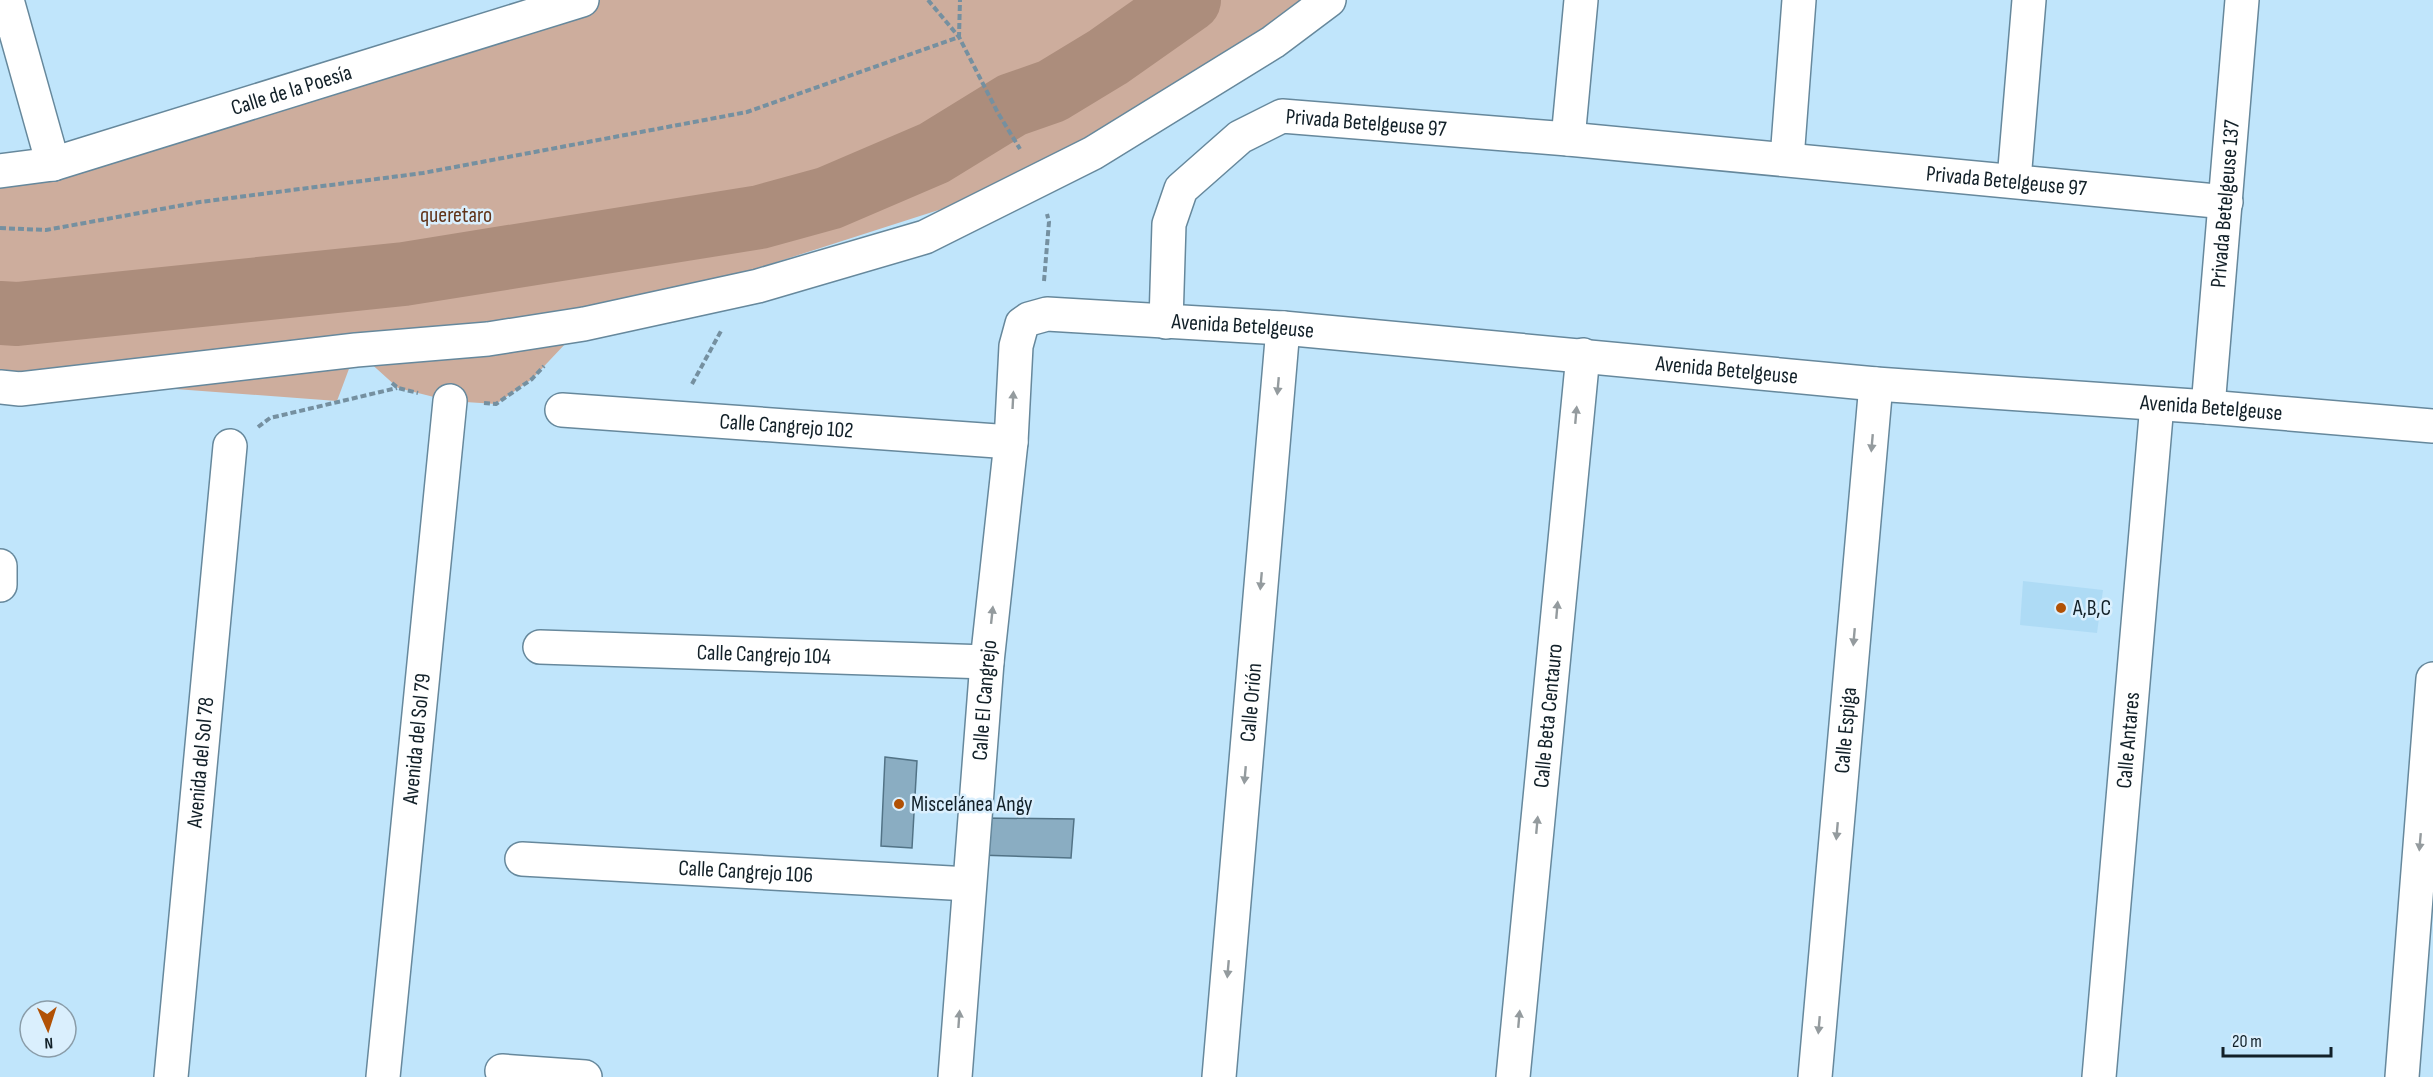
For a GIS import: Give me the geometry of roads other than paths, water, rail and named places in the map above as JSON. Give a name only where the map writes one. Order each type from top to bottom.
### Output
[{"type":"street","points":[[7,0],[53,164]]},
{"type":"street","name":"Calle de la Poesía","points":[[0,171],[53,164],[582,0]]},
{"type":"street","points":[[0,387],[20,389],[356,350],[488,339],[584,324],[758,286],[925,237],[1030,166],[1093,153],[1274,42],[1329,0]]},
{"type":"street","points":[[1568,139],[1581,0]]},
{"type":"street","points":[[1787,159],[1799,0]]},
{"type":"street","points":[[2014,180],[2029,0]]},
{"type":"street","name":"Privada Betelgeuse 137","points":[[2208,407],[2242,0]]},
{"type":"street","name":"Privada Betelgeuse 97","points":[[1166,322],[1169,224],[1181,189],[1240,137],[1282,116],[1568,139],[2226,202]]},
{"type":"street","name":"Avenida Betelgeuse","points":[[1035,319],[1283,328],[1876,384],[2208,407],[2433,426]]},
{"type":"street","name":"Calle El Cangrejo","points":[[955,1077],[987,662],[1011,442],[1016,346],[1035,319]]},
{"type":"street","name":"Calle Orión","points":[[1219,1077],[1283,328]]},
{"type":"street","name":"Calle Beta Centauro","points":[[1514,1077],[1583,355]]},
{"type":"street","name":"Calle Espiga","points":[[1815,1077],[1876,384]]},
{"type":"street","name":"Avenida del Sol 79","points":[[383,1077],[450,401]]},
{"type":"street","name":"Calle Antares","points":[[2099,1077],[2157,404]]},
{"type":"street","name":"Calle Cangrejo 102","points":[[562,410],[1011,442]]},
{"type":"street","name":"Avenida del Sol 78","points":[[171,1077],[230,447]]},
{"type":"street","points":[[0,566],[0,585]]},
{"type":"street","name":"Calle Cangrejo 104","points":[[540,647],[987,662]]},
{"type":"street","points":[[2402,1077],[2433,679]]},
{"type":"street","name":"Calle Cangrejo 106","points":[[522,859],[969,884]]},
{"type":"street","points":[[502,1071],[585,1077]]},
{"type":"waterway","points":[[0,313],[17,314],[404,274],[760,217],[829,198],[934,153],[1012,105],[1052,91],[1108,57],[1189,0]]},
{"type":"place","name":"A,B,C","points":[[2061,608]]},
{"type":"place","name":"Miscelánea Angy","points":[[899,804]]},
{"type":"park label","name":"queretaro","points":[[456,215]]}]
